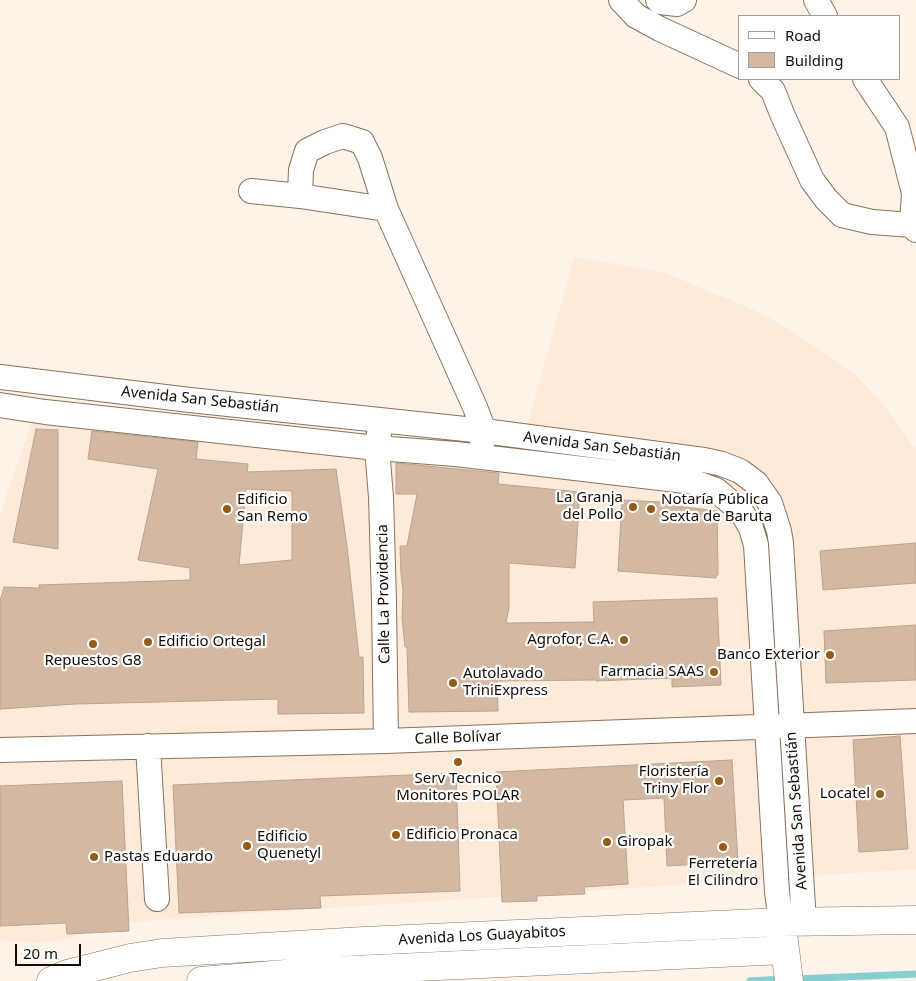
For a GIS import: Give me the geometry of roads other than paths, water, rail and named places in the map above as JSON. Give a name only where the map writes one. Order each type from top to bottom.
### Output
[{"type":"main road","name":"Avenida Los Guayabitos","points":[[51,981],[67,974],[121,960],[162,953],[373,940],[793,922],[916,920]]},
{"type":"main road","points":[[787,965],[793,922]]},
{"type":"main road","name":"Avenida Los Guayabitos","points":[[201,981],[309,972],[787,965]]},
{"type":"street","points":[[621,0],[636,16],[738,65]]},
{"type":"street","points":[[658,0],[660,2],[677,4],[684,0]]},
{"type":"street","points":[[816,0],[824,15]]},
{"type":"street","points":[[762,80],[773,91],[812,180],[826,199],[842,215],[872,222],[914,228],[914,193],[897,127],[866,80]]},
{"type":"street","points":[[300,196],[301,170],[307,151],[324,142],[343,136],[362,142],[370,158],[386,209],[465,384],[484,431],[480,458]]},
{"type":"street","points":[[251,191],[300,196],[386,209]]},
{"type":"street","name":"Avenida San Sebastián","points":[[0,376],[228,404],[484,431],[722,464],[740,471],[756,483],[770,503],[779,531],[783,558],[791,725],[793,922]]},
{"type":"street","points":[[224,431],[228,404]]},
{"type":"street","name":"Avenida San Sebastián","points":[[0,405],[45,412],[377,448],[456,454],[694,482],[716,490],[741,511],[751,528],[756,545],[777,892],[793,922]]},
{"type":"street","name":"Calle La Providencia","points":[[381,420],[377,448],[382,526],[386,741]]},
{"type":"street","points":[[756,545],[781,543]]},
{"type":"street","name":"Calle Bolívar","points":[[0,750],[386,741],[916,721]]},
{"type":"street","points":[[148,746],[157,899]]},
{"type":"waterway","points":[[795,979],[916,974]]},
{"type":"waterway","points":[[750,981],[784,979]]},
{"type":"place","name":"La Granja del Pollo","points":[[633,507]]},
{"type":"place","name":"Edificio San Remo","points":[[227,509]]},
{"type":"place","name":"Notaría Pública Sexta de Baruta","points":[[651,509]]},
{"type":"place","name":"Agrofor, C.A.","points":[[624,640]]},
{"type":"place","name":"Edificio Ortegal","points":[[148,642]]},
{"type":"place","name":"Repuestos G8","points":[[93,644]]},
{"type":"place","name":"Banco Exterior","points":[[830,655]]},
{"type":"place","name":"Farmacia SAAS","points":[[714,672]]},
{"type":"place","name":"Autolavado TriniExpress","points":[[453,683]]},
{"type":"place","name":"Serv Tecnico Monitores POLAR","points":[[458,762]]},
{"type":"place","name":"Floristería Triny Flor","points":[[719,781]]},
{"type":"place","name":"Locatel","points":[[880,794]]},
{"type":"place","name":"Edificio Pronaca","points":[[396,835]]},
{"type":"place","name":"Giropak","points":[[607,842]]},
{"type":"place","name":"Edificio Quenetyl","points":[[247,846]]},
{"type":"place","name":"Ferretería El Cilindro","points":[[723,847]]},
{"type":"place","name":"Pastas Eduardo","points":[[94,857]]}]
